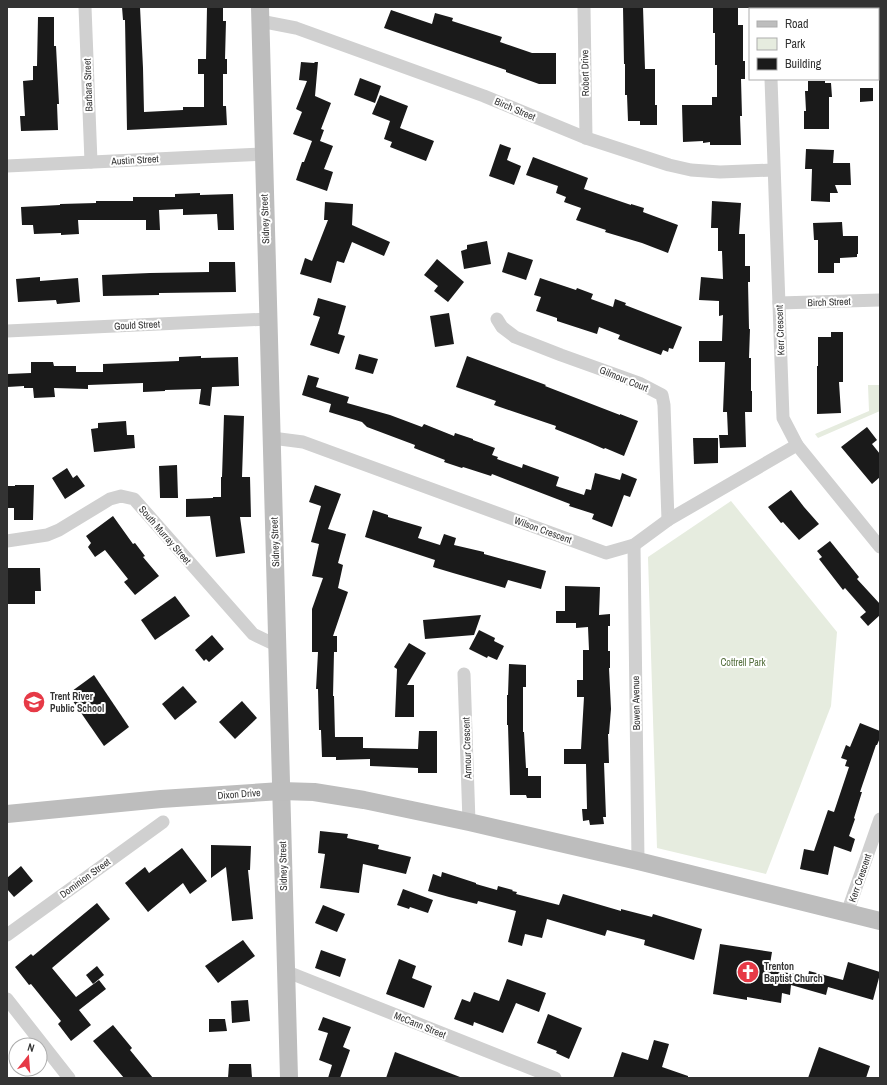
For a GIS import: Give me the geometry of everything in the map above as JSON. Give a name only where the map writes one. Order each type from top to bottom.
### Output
[{"type":"main road","name":"Sidney Street","points":[[260,14],[289,1078]]},
{"type":"main road","name":"Dixon Drive","points":[[7,814],[161,799],[281,791],[314,792],[469,822],[880,921]]},
{"type":"street","name":"Barbara Street","points":[[85,7],[91,162]]},
{"type":"street","name":"Robert Drive","points":[[584,7],[586,138]]},
{"type":"street","name":"Birch Street","points":[[260,14],[484,96],[586,138],[668,166],[691,170],[720,172],[773,170]]},
{"type":"street","name":"Kerr Crescent","points":[[771,80],[773,170],[783,418],[797,445],[880,547]]},
{"type":"street","name":"Austin Street","points":[[7,166],[264,154]]},
{"type":"street","name":"Birch Street","points":[[779,303],[880,300]]},
{"type":"street","name":"Gould Street","points":[[7,331],[268,319]]},
{"type":"street","name":"Gilmour Court","points":[[497,319],[502,327],[515,337],[639,383],[662,395],[668,520]]},
{"type":"street","name":"Wilson Crescent","points":[[272,438],[303,442],[606,553],[634,545],[668,520],[797,445]]},
{"type":"street","name":"South Murray Street","points":[[7,541],[47,535],[59,530],[110,499],[121,496],[134,499],[252,634],[278,646]]},
{"type":"street","name":"Bowen Avenue","points":[[634,545],[638,862]]},
{"type":"street","name":"Armour Crescent","points":[[464,674],[469,822]]},
{"type":"street","name":"Kerr Crescent","points":[[847,913],[880,819]]},
{"type":"street","name":"Dominion Street","points":[[7,935],[163,822]]},
{"type":"street","name":"McCann Street","points":[[285,971],[555,1078]]},
{"type":"street","points":[[7,999],[69,1078]]},
{"type":"green space","points":[[868,385],[880,385],[880,411],[818,438],[815,434],[869,411]]},
{"type":"green space","name":"Cottrell Park","points":[[731,501],[837,632],[831,706],[766,874],[657,848],[648,557]]},
{"type":"building","points":[[122,7],[140,7],[144,112],[183,110],[183,107],[204,107],[204,74],[198,74],[198,59],[206,59],[207,7],[223,7],[223,21],[226,21],[225,59],[227,59],[227,74],[223,74],[223,106],[226,106],[227,125],[127,130],[125,20],[123,20]]},
{"type":"building","points":[[623,7],[643,7],[645,69],[655,69],[655,105],[657,105],[657,125],[640,125],[640,121],[628,121],[627,95],[625,95]]},
{"type":"building","points":[[713,7],[738,7],[738,25],[743,25],[743,61],[745,61],[745,79],[741,79],[741,145],[710,145],[710,142],[703,143],[703,141],[683,142],[682,105],[712,105],[712,97],[717,97],[717,65],[715,65]]},
{"type":"building","points":[[391,10],[432,24],[435,13],[453,18],[452,21],[502,37],[500,42],[532,53],[556,53],[556,84],[539,84],[506,72],[506,70],[384,28]]},
{"type":"building","points":[[38,17],[54,17],[54,46],[56,46],[59,104],[57,104],[58,130],[21,131],[20,116],[25,116],[23,81],[33,80],[33,66],[37,66]]},
{"type":"building","points":[[301,62],[318,62],[315,96],[331,103],[321,129],[324,130],[320,141],[333,146],[324,169],[333,172],[327,191],[296,180],[302,162],[304,162],[312,141],[293,134],[302,112],[296,109],[307,81],[299,80]]},
{"type":"building","points":[[360,78],[381,86],[375,103],[354,95]]},
{"type":"building","points":[[808,81],[825,81],[825,83],[831,83],[832,97],[829,97],[829,129],[804,129],[804,111],[806,111],[805,91],[808,91]]},
{"type":"building","points":[[860,88],[873,88],[873,101],[860,102]]},
{"type":"building","points":[[380,95],[408,106],[400,128],[434,141],[426,161],[390,147],[392,142],[384,139],[390,121],[372,114]]},
{"type":"building","points":[[500,144],[511,148],[507,160],[521,166],[514,185],[489,176]]},
{"type":"building","points":[[806,149],[834,150],[833,163],[850,163],[851,185],[835,185],[838,193],[830,193],[830,202],[811,201],[812,169],[805,169]]},
{"type":"building","points":[[533,157],[588,178],[584,189],[644,208],[643,212],[678,225],[668,253],[642,243],[605,232],[606,230],[576,220],[581,208],[564,202],[566,197],[556,193],[558,186],[526,175]]},
{"type":"building","points":[[200,193],[200,195],[233,194],[234,230],[218,230],[217,214],[183,215],[183,209],[159,210],[160,230],[146,230],[146,220],[78,220],[79,234],[61,235],[61,233],[34,234],[33,225],[22,225],[21,207],[96,203],[96,201],[133,201],[133,197],[175,197],[175,194]]},
{"type":"building","points":[[712,201],[741,203],[739,234],[745,234],[745,266],[750,266],[750,282],[748,282],[750,329],[749,358],[751,358],[752,412],[745,412],[746,447],[720,448],[719,435],[728,435],[727,412],[723,412],[725,362],[699,362],[699,341],[722,341],[723,315],[719,316],[719,301],[699,300],[701,277],[723,279],[722,251],[718,251],[718,228],[711,228]]},
{"type":"building","points":[[325,202],[353,204],[352,225],[390,242],[384,256],[352,242],[344,263],[337,261],[331,283],[300,274],[305,258],[312,261],[328,220],[324,220]]},
{"type":"building","points":[[842,222],[843,236],[858,236],[857,257],[840,258],[840,263],[834,263],[834,273],[818,273],[818,240],[814,240],[813,223]]},
{"type":"building","points":[[487,241],[491,264],[464,269],[461,251],[467,249],[467,245]]},
{"type":"building","points":[[508,252],[533,260],[526,280],[502,272]]},
{"type":"building","points":[[437,259],[464,282],[448,302],[434,291],[438,286],[424,275]]},
{"type":"building","points":[[209,262],[235,262],[236,292],[159,293],[159,295],[103,296],[102,275],[209,272]]},
{"type":"building","points":[[40,277],[40,281],[78,278],[80,302],[57,304],[56,300],[18,302],[16,279]]},
{"type":"building","points":[[540,278],[593,294],[591,299],[613,307],[615,299],[626,303],[625,305],[682,327],[673,349],[669,348],[668,352],[663,350],[661,355],[618,339],[620,335],[599,327],[597,334],[557,321],[557,318],[536,311],[541,297],[534,295]]},
{"type":"building","points":[[318,298],[346,306],[338,334],[345,336],[339,354],[310,345],[320,317],[313,315]]},
{"type":"building","points":[[449,313],[454,344],[435,347],[430,316]]},
{"type":"building","points":[[831,332],[843,332],[843,382],[839,382],[841,413],[817,414],[818,337],[831,337]]},
{"type":"building","points":[[359,354],[378,359],[373,374],[355,369]]},
{"type":"building","points":[[201,356],[201,358],[238,357],[239,386],[212,387],[210,406],[199,404],[201,389],[143,392],[143,383],[88,385],[88,389],[54,388],[55,397],[34,398],[33,388],[24,388],[24,386],[7,387],[7,374],[31,373],[31,362],[53,362],[54,366],[76,366],[76,372],[103,372],[103,364],[179,361],[179,357]]},
{"type":"building","points":[[467,356],[638,421],[624,456],[555,429],[556,426],[494,405],[496,401],[456,387]]},
{"type":"building","points":[[308,375],[319,378],[316,387],[349,397],[347,403],[390,415],[422,427],[424,424],[454,436],[455,433],[473,439],[495,448],[492,455],[498,457],[497,459],[522,468],[523,464],[559,477],[556,486],[584,495],[586,489],[591,490],[595,473],[620,480],[622,473],[637,479],[630,497],[624,495],[612,527],[592,519],[594,514],[569,506],[570,504],[492,474],[491,476],[444,462],[445,460],[414,448],[415,445],[367,427],[362,422],[329,412],[331,404],[302,395]]},
{"type":"building","points":[[224,415],[244,416],[242,477],[250,477],[251,517],[240,517],[245,553],[216,557],[210,516],[186,517],[186,499],[221,497]]},
{"type":"building","points":[[126,421],[127,435],[134,435],[135,448],[94,452],[91,429],[98,428],[98,423]]},
{"type":"building","points":[[867,427],[877,440],[872,444],[880,454],[880,477],[872,484],[841,447]]},
{"type":"building","points":[[693,438],[718,438],[718,463],[694,464]]},
{"type":"building","points":[[177,465],[178,498],[160,498],[159,466]]},
{"type":"building","points":[[67,468],[73,478],[77,475],[85,486],[65,499],[52,478]]},
{"type":"building","points":[[34,485],[33,520],[14,520],[14,508],[7,508],[7,486]]},
{"type":"building","points":[[315,485],[341,494],[328,529],[346,534],[338,563],[343,565],[338,588],[348,592],[333,636],[337,636],[337,652],[334,652],[333,696],[335,737],[363,737],[363,748],[418,749],[419,731],[437,731],[437,773],[418,773],[418,768],[370,766],[370,759],[336,760],[336,757],[322,757],[321,730],[319,730],[318,689],[316,689],[318,652],[312,652],[312,609],[323,578],[312,576],[319,544],[311,542],[321,506],[309,502]]},
{"type":"building","points":[[791,490],[819,524],[799,540],[783,522],[781,523],[768,507]]},
{"type":"building","points":[[373,510],[388,515],[388,517],[422,527],[418,538],[440,545],[444,534],[456,538],[454,545],[484,552],[484,554],[546,571],[541,589],[508,580],[505,588],[453,573],[433,567],[435,560],[365,537]]},
{"type":"building","points":[[113,516],[159,576],[135,595],[124,582],[128,579],[105,550],[95,557],[88,547],[91,543],[86,536]]},
{"type":"building","points":[[830,541],[859,577],[857,579],[880,604],[880,615],[868,626],[860,617],[866,612],[845,588],[843,590],[819,559],[822,557],[817,551]]},
{"type":"building","points":[[7,568],[40,568],[41,591],[35,591],[35,604],[7,604]]},
{"type":"building","points":[[565,586],[600,587],[599,615],[610,614],[610,626],[608,626],[608,651],[610,651],[609,668],[611,709],[608,734],[609,763],[604,763],[606,817],[603,817],[604,824],[590,825],[589,820],[583,821],[582,809],[587,809],[586,764],[564,764],[564,749],[581,749],[584,697],[577,697],[577,680],[583,680],[583,650],[589,650],[588,627],[576,628],[576,623],[556,623],[556,611],[565,611]]},
{"type":"building","points":[[175,596],[190,616],[155,640],[141,620]]},
{"type":"building","points":[[481,615],[474,635],[425,639],[423,620]]},
{"type":"building","points":[[479,630],[495,638],[494,641],[504,646],[497,660],[488,656],[487,658],[469,649]]},
{"type":"building","points":[[212,635],[224,649],[209,662],[206,659],[204,661],[195,650]]},
{"type":"building","points":[[409,643],[426,653],[407,685],[414,685],[414,717],[395,717],[397,669],[394,667]]},
{"type":"building","points":[[509,664],[526,665],[526,687],[523,687],[523,732],[526,768],[528,768],[528,776],[541,776],[541,798],[527,798],[526,795],[510,795],[507,725]]},
{"type":"building","points":[[94,675],[129,727],[104,746],[68,694]]},
{"type":"building","points":[[183,686],[197,702],[175,720],[162,704]]},
{"type":"building","points":[[242,701],[257,718],[235,739],[219,722]]},
{"type":"building","points":[[860,723],[880,731],[880,738],[876,745],[860,792],[862,792],[849,836],[855,839],[851,852],[834,846],[828,875],[800,869],[804,849],[814,851],[828,810],[834,812],[849,767],[845,766],[847,760],[841,758],[846,745],[850,747]]},
{"type":"building","points":[[320,831],[348,834],[347,838],[379,845],[378,849],[411,857],[406,874],[363,864],[359,893],[320,888],[325,854],[318,853]]},
{"type":"building","points":[[211,845],[251,846],[250,870],[248,870],[253,919],[232,921],[226,867],[211,878]]},
{"type":"building","points":[[182,848],[207,881],[190,894],[183,883],[148,912],[125,883],[145,867],[149,873]]},
{"type":"building","points":[[21,866],[33,881],[14,897],[7,889],[7,878]]},
{"type":"building","points":[[442,872],[497,890],[498,886],[513,890],[512,891],[517,892],[516,894],[559,905],[563,894],[621,911],[621,909],[652,917],[653,914],[702,929],[694,960],[644,945],[645,940],[607,930],[605,936],[547,919],[542,938],[525,934],[522,946],[508,942],[516,911],[478,901],[477,904],[428,891],[433,874],[441,877]]},
{"type":"building","points":[[403,889],[433,900],[428,913],[410,907],[409,909],[397,905]]},
{"type":"building","points":[[97,903],[110,919],[52,968],[76,997],[99,980],[106,989],[79,1010],[91,1025],[71,1041],[58,1024],[61,1021],[15,967],[31,954],[33,956]]},
{"type":"building","points":[[323,905],[345,914],[337,932],[315,923]]},
{"type":"building","points":[[243,940],[255,956],[218,983],[205,966]]},
{"type":"building","name":"Trenton Baptist Church","points":[[720,944],[772,952],[769,970],[808,976],[809,971],[843,980],[848,962],[880,972],[873,1000],[828,987],[826,995],[791,985],[790,995],[782,993],[781,1003],[747,997],[747,1000],[713,994]]},
{"type":"building","points":[[321,950],[346,959],[340,977],[315,968]]},
{"type":"building","points":[[399,959],[416,966],[412,978],[432,986],[424,1008],[386,994]]},
{"type":"building","points":[[97,966],[104,975],[93,984],[86,975]]},
{"type":"building","points":[[507,979],[546,993],[539,1012],[516,1003],[503,1033],[474,1022],[473,1026],[454,1019],[462,999],[470,1002],[474,992],[499,1001]]},
{"type":"building","points":[[248,1000],[250,1021],[232,1023],[231,1001]]},
{"type":"building","points":[[548,1014],[582,1028],[569,1059],[556,1053],[557,1051],[537,1043]]},
{"type":"building","points":[[323,1017],[351,1027],[343,1047],[350,1050],[340,1078],[328,1078],[332,1065],[319,1060],[328,1033],[318,1030]]},
{"type":"building","points":[[209,1019],[225,1019],[227,1031],[209,1032]]},
{"type":"building","points":[[113,1025],[132,1048],[130,1050],[153,1078],[124,1078],[93,1041]]},
{"type":"building","points":[[654,1040],[669,1044],[662,1067],[688,1076],[688,1078],[613,1078],[622,1052],[648,1060]]},
{"type":"building","points":[[819,1047],[870,1066],[866,1078],[808,1078]]},
{"type":"building","points":[[395,1052],[460,1077],[386,1078]]},
{"type":"building","points":[[229,1064],[251,1064],[252,1078],[228,1078]]},
{"type":"place","name":"Trent River Public School","points":[[34,702]]},
{"type":"place","name":"Trenton Baptist Church","points":[[748,972]]}]
